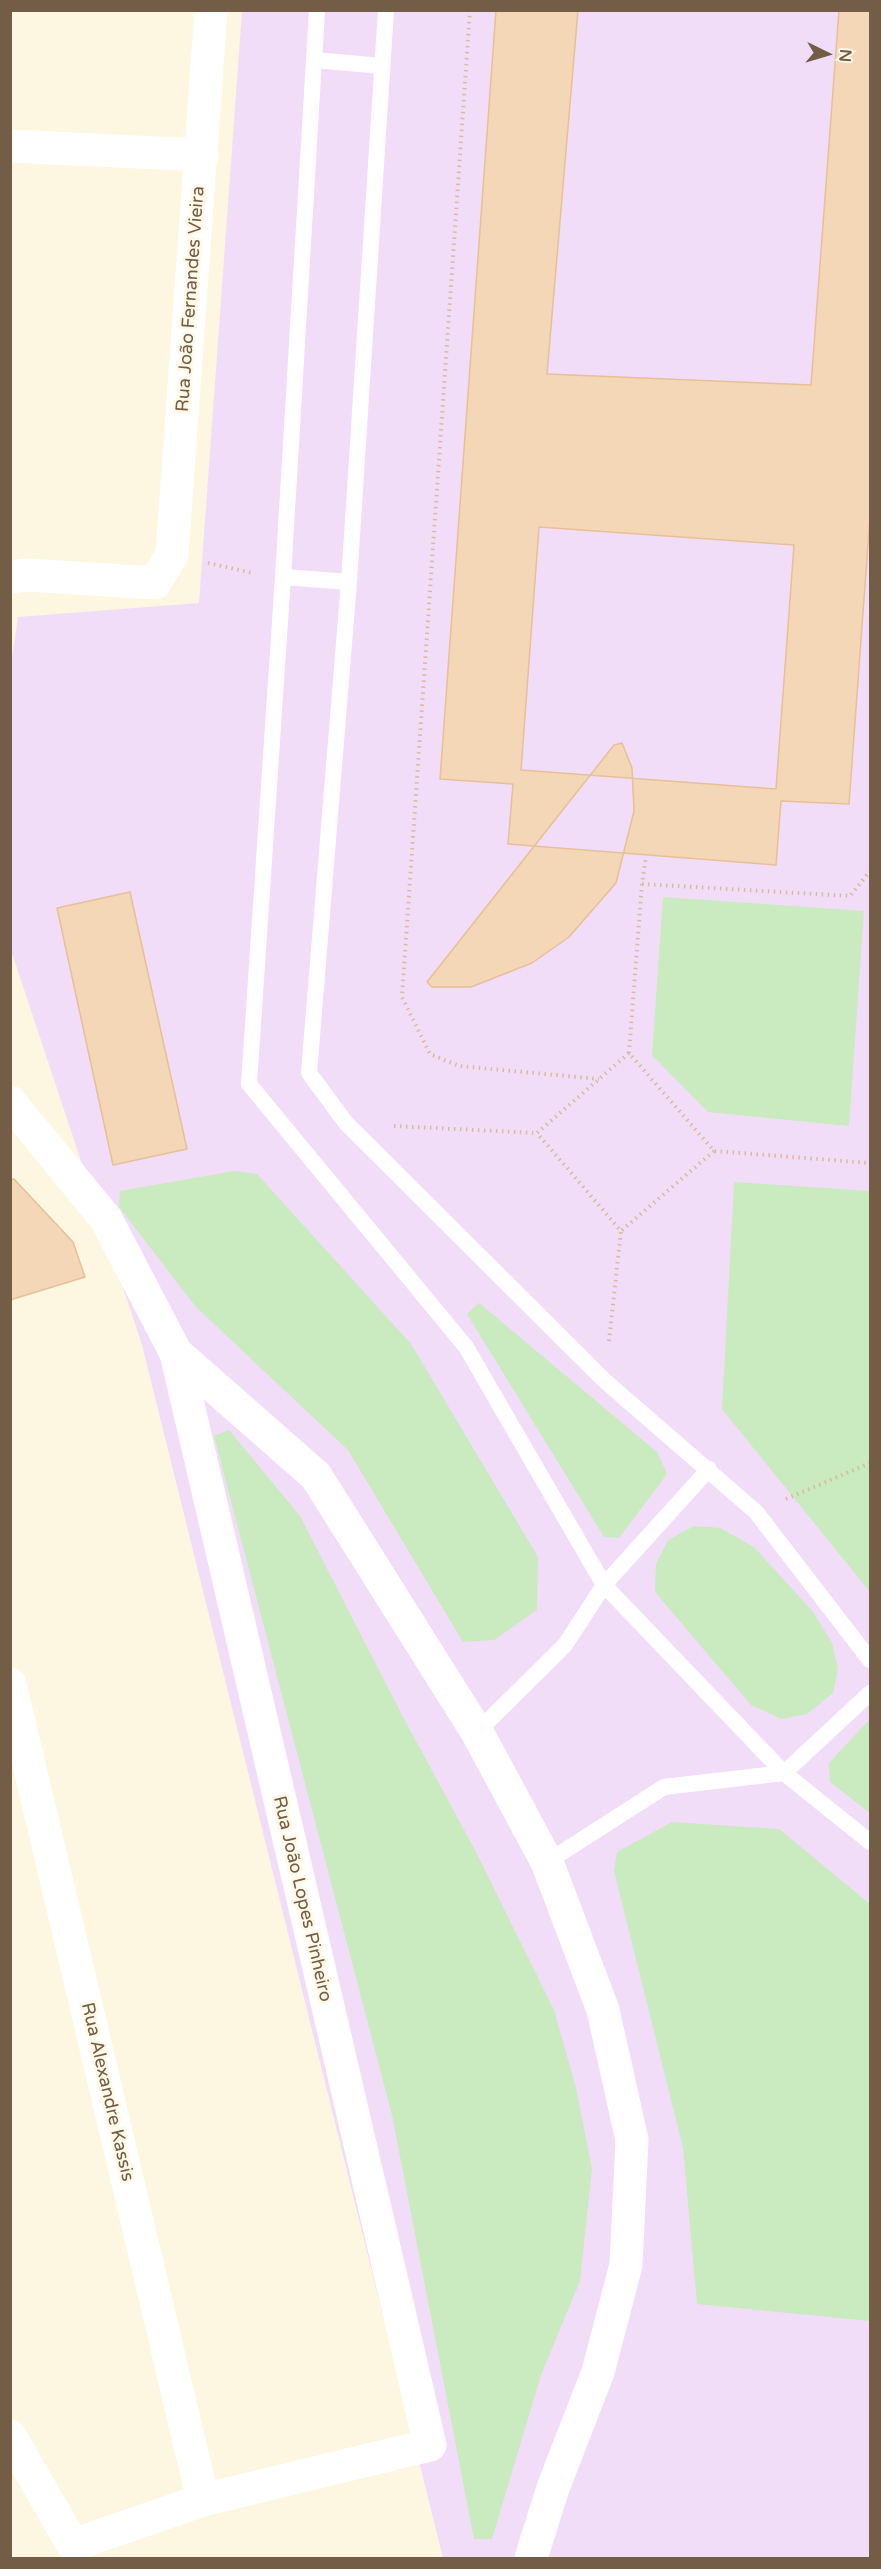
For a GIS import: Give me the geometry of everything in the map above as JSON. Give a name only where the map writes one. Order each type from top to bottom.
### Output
[{"type":"street","name":"Rua João Fernandes Vieira","points":[[10,577],[27,575],[155,583],[172,554],[212,10]]},
{"type":"street","points":[[10,146],[201,155]]},
{"type":"street","points":[[10,1102],[106,1220],[176,1353],[316,1476],[477,1732],[547,1862],[603,2010],[632,2140],[626,2265],[598,2372],[553,2488],[531,2559]]},
{"type":"street","name":"Rua João Lopes Pinheiro","points":[[176,1353],[430,2445],[204,2500]]},
{"type":"street","name":"Rua Alexandre Kassis","points":[[10,1684],[204,2500]]},
{"type":"street","points":[[10,2436],[73,2546],[204,2500]]},
{"type":"lane","points":[[318,10],[249,1084],[466,1347],[604,1585],[784,1773],[870,1842]]},
{"type":"lane","points":[[386,10],[350,582],[309,1073],[346,1123],[605,1381],[756,1512],[870,1660]]},
{"type":"lane","points":[[314,60],[382,66]]},
{"type":"lane","points":[[283,577],[350,582]]},
{"type":"lane","points":[[477,1732],[565,1646],[604,1585],[709,1469]]},
{"type":"lane","points":[[547,1862],[664,1787],[784,1773],[870,1693]]},
{"type":"path","points":[[470,10],[402,997],[430,1054],[459,1066],[599,1079]]},
{"type":"path","points":[[172,554],[239,571],[283,577]]},
{"type":"path","points":[[346,1123],[537,1133],[629,1053],[646,855]]},
{"type":"path","points":[[642,884],[850,896],[870,871]]},
{"type":"path","points":[[629,1053],[714,1151],[870,1163]]},
{"type":"path","points":[[537,1133],[621,1231]]},
{"type":"path","points":[[605,1381],[621,1231],[714,1151]]},
{"type":"path","points":[[756,1512],[870,1463]]},
{"type":"shaded area","points":[[242,11],[870,11],[870,2558],[443,2558],[142,1345],[11,950],[10,670],[18,617],[199,603]]},
{"type":"green space","points":[[663,897],[864,911],[849,1126],[708,1112],[652,1055]]},
{"type":"green space","points":[[234,1171],[257,1174],[411,1344],[538,1557],[537,1610],[494,1640],[463,1642],[348,1450],[196,1307],[119,1207],[120,1191]]},
{"type":"green space","points":[[734,1182],[870,1191],[870,1592],[722,1409]]},
{"type":"green space","points":[[479,1303],[657,1452],[667,1474],[619,1538],[604,1537],[467,1314]]},
{"type":"green space","points":[[229,1430],[300,1516],[403,1717],[475,1850],[554,2010],[576,2088],[592,2169],[580,2281],[541,2375],[492,2539],[474,2539],[392,2115],[214,1436]]},
{"type":"green space","points":[[694,1526],[720,1528],[754,1547],[813,1612],[832,1643],[838,1669],[833,1693],[807,1714],[781,1719],[751,1705],[655,1592],[656,1564],[668,1540]]},
{"type":"green space","points":[[870,1719],[870,1813],[830,1782],[829,1763]]},
{"type":"green space","points":[[672,1822],[779,1829],[870,1904],[870,2321],[697,2304],[683,2148],[614,1871],[617,1852]]},
{"type":"building","points":[[496,10],[578,10],[547,374],[811,385],[839,10],[870,10],[870,517],[849,804],[781,801],[776,865],[508,844],[513,784],[440,779]]},
{"type":"building","points":[[496,10],[870,10],[870,517],[849,804],[781,801],[776,865],[508,844],[513,784],[440,779]],"holes":[[[539,527],[794,545],[776,789],[521,770]]]},
{"type":"building","points":[[496,10],[870,10],[870,517],[849,804],[781,801],[776,865],[508,844],[513,784],[440,779]]},
{"type":"building","points":[[622,743],[632,768],[634,811],[616,883],[569,937],[532,963],[471,987],[432,987],[427,982],[614,745]]},
{"type":"building","points":[[130,892],[187,1149],[113,1165],[57,908]]},
{"type":"building","points":[[14,1179],[73,1242],[85,1277],[10,1300],[10,1180]]}]
